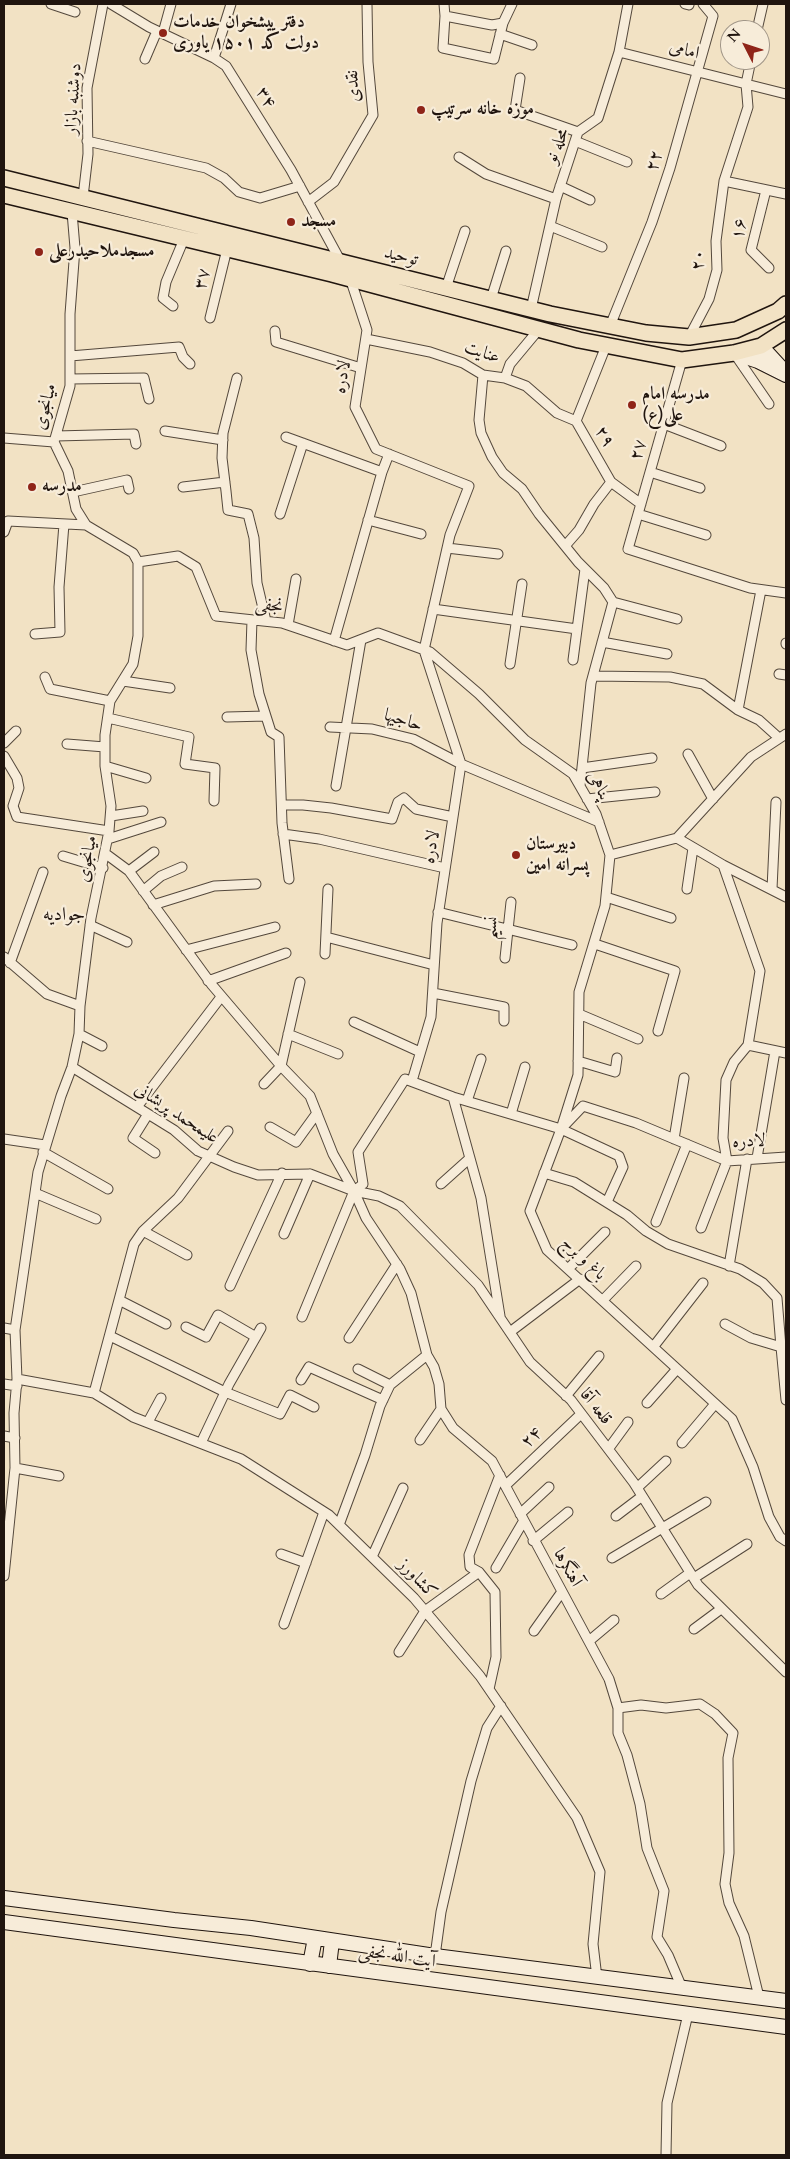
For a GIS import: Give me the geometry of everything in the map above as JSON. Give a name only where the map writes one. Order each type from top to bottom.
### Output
[{"type":"main road","name":"توحید","points":[[4,178],[341,262],[540,328],[606,346],[682,360],[734,353],[761,346],[784,336]]},
{"type":"main road","name":"توحید","points":[[7,197],[350,278],[413,287],[446,288],[531,310],[646,333],[689,337],[736,330],[778,310],[786,304]]},
{"type":"main road","points":[[761,346],[786,374]]},
{"type":"main road","points":[[734,353],[758,361],[786,374]]},
{"type":"main road","name":"آیت الله نجفی","points":[[4,1898],[251,1928],[596,1978],[780,2000]]},
{"type":"main road","name":"آیت الله نجفی","points":[[4,1922],[786,2027]]},
{"type":"main road","points":[[310,1964],[315,1938]]},
{"type":"main road","points":[[329,1966],[332,1941]]},
{"type":"main road","points":[[768,2024],[780,2000]]},
{"type":"main road","points":[[786,2012],[786,2022]]},
{"type":"street","points":[[51,4],[75,12]]},
{"type":"street","name":"دوشنبه بازار","points":[[83,197],[87,141],[87,88],[103,4]]},
{"type":"street","name":"۳۴","points":[[111,4],[226,66],[300,186],[341,262]]},
{"type":"street","points":[[145,59],[160,32],[171,4]]},
{"type":"street","points":[[214,58],[231,4]]},
{"type":"street","name":"نقدی","points":[[308,202],[334,182],[373,115],[368,62],[367,4]]},
{"type":"street","points":[[444,4],[443,48],[494,59],[503,23],[512,4]]},
{"type":"street","name":"محله نو","points":[[531,310],[560,186],[576,137],[598,118],[619,52],[628,4]]},
{"type":"street","name":"۲۲","points":[[610,326],[652,222],[670,168],[713,16],[703,4]]},
{"type":"street","points":[[759,20],[763,4]]},
{"type":"street","points":[[445,16],[492,25],[503,23]]},
{"type":"street","points":[[500,34],[532,45]]},
{"type":"street","name":"امامی","points":[[619,52],[786,94]]},
{"type":"street","points":[[746,84],[749,70]]},
{"type":"street","points":[[520,78],[514,110],[627,162]]},
{"type":"street","name":"۲۰","points":[[689,337],[709,299],[717,270],[716,233],[724,181],[748,107],[746,84]]},
{"type":"street","points":[[87,141],[206,168],[224,178],[239,192],[260,198],[300,186]]},
{"type":"street","points":[[459,157],[486,174],[556,199]]},
{"type":"street","points":[[724,181],[786,194]]},
{"type":"street","points":[[560,186],[590,200]]},
{"type":"street","name":"۱۶","points":[[766,190],[751,250],[769,268]]},
{"type":"street","name":"میانجوی","points":[[72,212],[75,248],[70,314],[70,379],[55,439],[68,471],[76,509],[86,525]]},
{"type":"street","points":[[550,226],[602,247]]},
{"type":"street","points":[[446,288],[465,231]]},
{"type":"street","points":[[173,306],[164,298],[166,282],[184,239]]},
{"type":"street","name":"۳۷","points":[[210,318],[227,249]]},
{"type":"street","points":[[491,299],[506,251]]},
{"type":"street","name":"لادره","points":[[350,278],[367,330],[355,407],[376,449],[469,486],[447,548],[424,650]]},
{"type":"street","points":[[505,378],[510,364],[540,328]]},
{"type":"street","points":[[275,331],[276,342],[361,368]]},
{"type":"street","name":"عنایت","points":[[366,339],[430,352],[463,363],[483,375],[505,378],[526,386],[557,413],[576,421]]},
{"type":"street","name":"۲۹","points":[[606,346],[576,421],[611,482],[641,504]]},
{"type":"street","points":[[70,356],[179,347],[183,357],[190,364]]},
{"type":"street","points":[[734,353],[769,404]]},
{"type":"street","name":"۲۷","points":[[682,360],[628,549],[761,590]]},
{"type":"street","points":[[483,375],[479,420],[481,433],[492,457],[504,473],[522,489],[539,514],[585,569],[604,588],[613,602],[676,619]]},
{"type":"street","points":[[70,379],[144,378],[149,399]]},
{"type":"street","points":[[237,378],[223,440],[228,510],[248,514],[254,538],[257,583],[266,621]]},
{"type":"street","points":[[664,424],[721,446]]},
{"type":"street","points":[[165,431],[223,440]]},
{"type":"street","points":[[4,438],[55,439],[134,434],[136,444]]},
{"type":"street","points":[[286,437],[382,472]]},
{"type":"street","points":[[280,514],[303,443]]},
{"type":"street","points":[[334,641],[382,472],[389,454]]},
{"type":"street","points":[[650,472],[700,488]]},
{"type":"street","points":[[73,492],[127,480],[129,489]]},
{"type":"street","points":[[183,487],[225,482]]},
{"type":"street","points":[[565,546],[579,530],[594,504],[611,482]]},
{"type":"street","points":[[638,514],[706,535]]},
{"type":"street","points":[[368,520],[420,534]]},
{"type":"street","points":[[4,532],[8,521],[86,525],[133,553],[138,562]]},
{"type":"street","points":[[35,634],[60,632],[59,587],[64,524]]},
{"type":"street","points":[[447,548],[498,554]]},
{"type":"street","name":"نجفی","points":[[138,562],[178,556],[196,567],[216,616],[288,625],[347,645],[378,633],[424,650]]},
{"type":"street","name":"میانجوی","points":[[4,1576],[7,1503],[15,1468],[14,1412],[17,1382],[15,1330],[34,1193],[44,1148],[72,1067],[79,1034],[80,1006],[90,925],[109,835],[110,816],[105,747],[110,700],[133,664],[138,636],[138,562]]},
{"type":"street","points":[[573,660],[585,569]]},
{"type":"street","points":[[288,625],[296,578]]},
{"type":"street","points":[[510,664],[522,584]]},
{"type":"street","points":[[738,710],[761,590],[786,593]]},
{"type":"street","points":[[580,786],[593,676],[613,602]]},
{"type":"street","points":[[433,609],[577,629]]},
{"type":"street","points":[[252,620],[252,650],[266,716],[271,732],[279,737],[283,834],[289,879]]},
{"type":"street","points":[[336,786],[348,727],[351,693],[361,640]]},
{"type":"street","points":[[602,642],[667,654]]},
{"type":"street","points":[[424,650],[461,764],[599,822]]},
{"type":"street","name":"پناهی","points":[[424,650],[430,652],[479,694],[525,740],[573,774],[599,822],[610,855]]},
{"type":"street","points":[[593,676],[670,677],[703,684],[738,710],[759,720],[783,736],[751,757],[676,838],[610,855]]},
{"type":"street","points":[[45,677],[50,688],[110,700]]},
{"type":"street","points":[[122,681],[170,688]]},
{"type":"street","points":[[227,716],[266,716]]},
{"type":"street","points":[[108,718],[189,737],[185,764],[215,768],[214,801]]},
{"type":"street","name":"حاجیها","points":[[330,727],[372,729],[413,738],[461,764]]},
{"type":"street","points":[[4,743],[16,731]]},
{"type":"street","points":[[67,744],[105,747]]},
{"type":"street","points":[[688,754],[713,799]]},
{"type":"street","points":[[4,756],[17,778],[19,788],[13,806],[17,817],[109,835],[161,822]]},
{"type":"street","points":[[582,768],[652,758]]},
{"type":"street","name":"لادره","points":[[412,1081],[431,1017],[438,912],[461,764]]},
{"type":"street","points":[[105,766],[146,778]]},
{"type":"street","points":[[588,799],[655,792]]},
{"type":"street","points":[[282,805],[331,808],[392,819],[398,802],[404,798],[416,809],[453,817]]},
{"type":"street","points":[[772,889],[776,802]]},
{"type":"street","points":[[110,816],[143,811]]},
{"type":"street","points":[[283,834],[319,839],[446,868]]},
{"type":"street","points":[[676,838],[723,865],[786,896]]},
{"type":"street","points":[[687,889],[693,848]]},
{"type":"street","points":[[129,871],[154,852]]},
{"type":"street","name":"آهنگرها","points":[[106,854],[129,871],[208,981],[281,1066],[310,1096],[333,1154],[354,1191],[366,1218],[397,1264],[411,1293],[427,1355],[434,1367],[439,1384],[441,1409],[453,1428],[492,1461],[506,1485],[533,1541],[609,1679],[618,1708],[618,1733],[627,1755],[640,1804],[647,1848],[664,1891],[657,1937],[668,1955],[682,1988]]},
{"type":"street","name":"باغ و برج","points":[[610,855],[606,897],[595,944],[579,992],[578,1075],[561,1130],[530,1211],[547,1250],[732,1419],[753,1467],[769,1517],[780,1537],[786,1541]]},
{"type":"street","points":[[63,856],[103,868]]},
{"type":"street","points":[[701,1228],[727,1161],[722,1138],[726,1080],[734,1062],[748,1045],[760,971],[723,865]]},
{"type":"street","points":[[143,891],[161,876],[182,867]]},
{"type":"street","points":[[43,872],[7,960],[47,994],[80,1006]]},
{"type":"street","points":[[153,905],[214,886],[256,884]]},
{"type":"street","points":[[325,954],[328,889]]},
{"type":"street","points":[[606,897],[672,918]]},
{"type":"street","name":"نسیم","points":[[505,958],[511,902]]},
{"type":"street","points":[[438,912],[572,945]]},
{"type":"street","points":[[90,925],[127,942]]},
{"type":"street","points":[[186,950],[275,927]]},
{"type":"street","points":[[326,937],[434,965]]},
{"type":"street","points":[[595,944],[675,971],[658,1031]]},
{"type":"street","points":[[208,981],[286,953]]},
{"type":"street","points":[[264,1084],[281,1066],[300,982]]},
{"type":"street","points":[[433,993],[504,1007],[504,1021]]},
{"type":"street","points":[[137,1107],[221,996]]},
{"type":"street","points":[[579,1014],[638,1039]]},
{"type":"street","points":[[354,1022],[420,1052]]},
{"type":"street","points":[[79,1034],[102,1046]]},
{"type":"street","points":[[288,1034],[338,1054]]},
{"type":"street","points":[[748,1045],[786,1053]]},
{"type":"street","points":[[757,1158],[775,1051]]},
{"type":"street","points":[[578,1061],[615,1072],[616,1058]]},
{"type":"street","points":[[467,1101],[481,1059]]},
{"type":"street","name":"علیمحمد پریشانی","points":[[72,1067],[174,1130],[198,1151],[258,1175],[282,1173],[310,1174],[354,1191]]},
{"type":"street","points":[[510,1114],[525,1067]]},
{"type":"street","points":[[674,1139],[684,1078]]},
{"type":"street","points":[[302,1316],[354,1191],[363,1184],[358,1152],[405,1079],[453,1097],[561,1130],[619,1156],[623,1167],[607,1202]]},
{"type":"street","points":[[453,1097],[480,1198],[500,1321]]},
{"type":"street","name":"لادره","points":[[561,1130],[583,1106],[636,1123],[727,1161],[786,1157]]},
{"type":"street","points":[[270,1127],[296,1142],[317,1113]]},
{"type":"street","points":[[148,1114],[133,1138],[155,1153]]},
{"type":"street","points":[[94,1393],[134,1244],[143,1231],[178,1198],[228,1131]]},
{"type":"street","points":[[4,1139],[44,1148],[108,1189]]},
{"type":"street","points":[[656,1222],[686,1144]]},
{"type":"street","points":[[442,1184],[470,1158]]},
{"type":"street","points":[[729,1266],[747,1159]]},
{"type":"street","points":[[230,1286],[282,1173]]},
{"type":"street","points":[[544,1173],[574,1182],[668,1244],[740,1269],[763,1283],[777,1298],[786,1400]]},
{"type":"street","points":[[284,1234],[310,1174]]},
{"type":"street","name":"قلعه آقا","points":[[354,1191],[379,1196],[400,1206],[478,1285],[500,1321],[510,1332],[530,1362],[566,1396],[597,1436],[609,1448],[692,1576],[720,1609],[786,1672]]},
{"type":"street","points":[[34,1193],[96,1219]]},
{"type":"street","points":[[143,1231],[187,1255]]},
{"type":"street","points":[[568,1269],[605,1232]]},
{"type":"street","points":[[349,1338],[397,1264]]},
{"type":"street","points":[[602,1300],[636,1266]]},
{"type":"street","points":[[510,1332],[580,1279]]},
{"type":"street","points":[[654,1346],[703,1283]]},
{"type":"street","points":[[118,1300],[166,1324]]},
{"type":"street","points":[[186,1327],[206,1337],[218,1315],[256,1337]]},
{"type":"street","points":[[725,1324],[750,1338],[781,1347]]},
{"type":"street","points":[[4,1328],[15,1330]]},
{"type":"street","points":[[201,1443],[225,1392],[261,1328]]},
{"type":"street","points":[[110,1336],[225,1392],[280,1414],[290,1396],[314,1408]]},
{"type":"street","points":[[339,1525],[390,1385],[427,1355]]},
{"type":"street","points":[[566,1396],[600,1356]]},
{"type":"street","points":[[301,1380],[309,1367],[383,1400]]},
{"type":"street","points":[[358,1369],[390,1385]]},
{"type":"street","points":[[647,1404],[677,1369]]},
{"type":"street","name":"کشاورز","points":[[4,1384],[17,1382],[94,1393],[134,1416],[241,1459],[324,1512],[372,1557],[425,1611],[489,1689],[577,1818],[600,1872],[593,1944],[596,1978]]},
{"type":"street","points":[[148,1422],[161,1398]]},
{"type":"street","points":[[682,1443],[715,1404]]},
{"type":"street","points":[[420,1440],[441,1409]]},
{"type":"street","name":"۲۴","points":[[506,1485],[581,1414]]},
{"type":"street","points":[[609,1448],[628,1422]]},
{"type":"street","points":[[4,1436],[14,1438]]},
{"type":"street","points":[[616,1516],[639,1493],[666,1461]]},
{"type":"street","points":[[15,1468],[59,1476]]},
{"type":"street","points":[[489,1689],[496,1657],[495,1592],[479,1572],[470,1566],[469,1554],[500,1475]]},
{"type":"street","points":[[496,1568],[522,1518],[548,1487]]},
{"type":"street","points":[[372,1557],[403,1488]]},
{"type":"street","points":[[612,1558],[661,1527],[706,1502]]},
{"type":"street","points":[[284,1624],[324,1512]]},
{"type":"street","points":[[533,1541],[568,1512]]},
{"type":"street","points":[[661,1594],[747,1544]]},
{"type":"street","points":[[281,1554],[306,1562]]},
{"type":"street","points":[[399,1652],[425,1611],[479,1572]]},
{"type":"street","points":[[534,1631],[561,1593]]},
{"type":"street","points":[[694,1629],[720,1609]]},
{"type":"street","points":[[589,1641],[614,1620]]},
{"type":"street","points":[[618,1708],[641,1706],[666,1708],[700,1704],[715,1714],[732,1733],[728,1758],[729,1853],[725,1884],[729,1903],[744,1936],[759,1997]]},
{"type":"street","points":[[435,1956],[441,1912],[471,1781],[487,1728],[500,1706]]},
{"type":"street","points":[[666,2155],[667,2103],[688,2014]]},
{"type":"place","name":"دفتر پیشخوان خدمات دولت کد ۱۵۰۱ یاوری","points":[[163,33]]},
{"type":"place","name":"موزه خانه سرتیپ","points":[[421,110]]},
{"type":"place","name":"مسجد","points":[[291,222]]},
{"type":"place","name":"مسجدملاحیدرعلی","points":[[39,252]]},
{"type":"place","name":"مدرسه امام علی(ع)","points":[[632,405]]},
{"type":"place","name":"مدرسه","points":[[32,487]]},
{"type":"place","name":"دبیرستان پسرانه امین","points":[[516,855]]},
{"type":"district","name":"جوادیه","points":[[64,916]]}]
